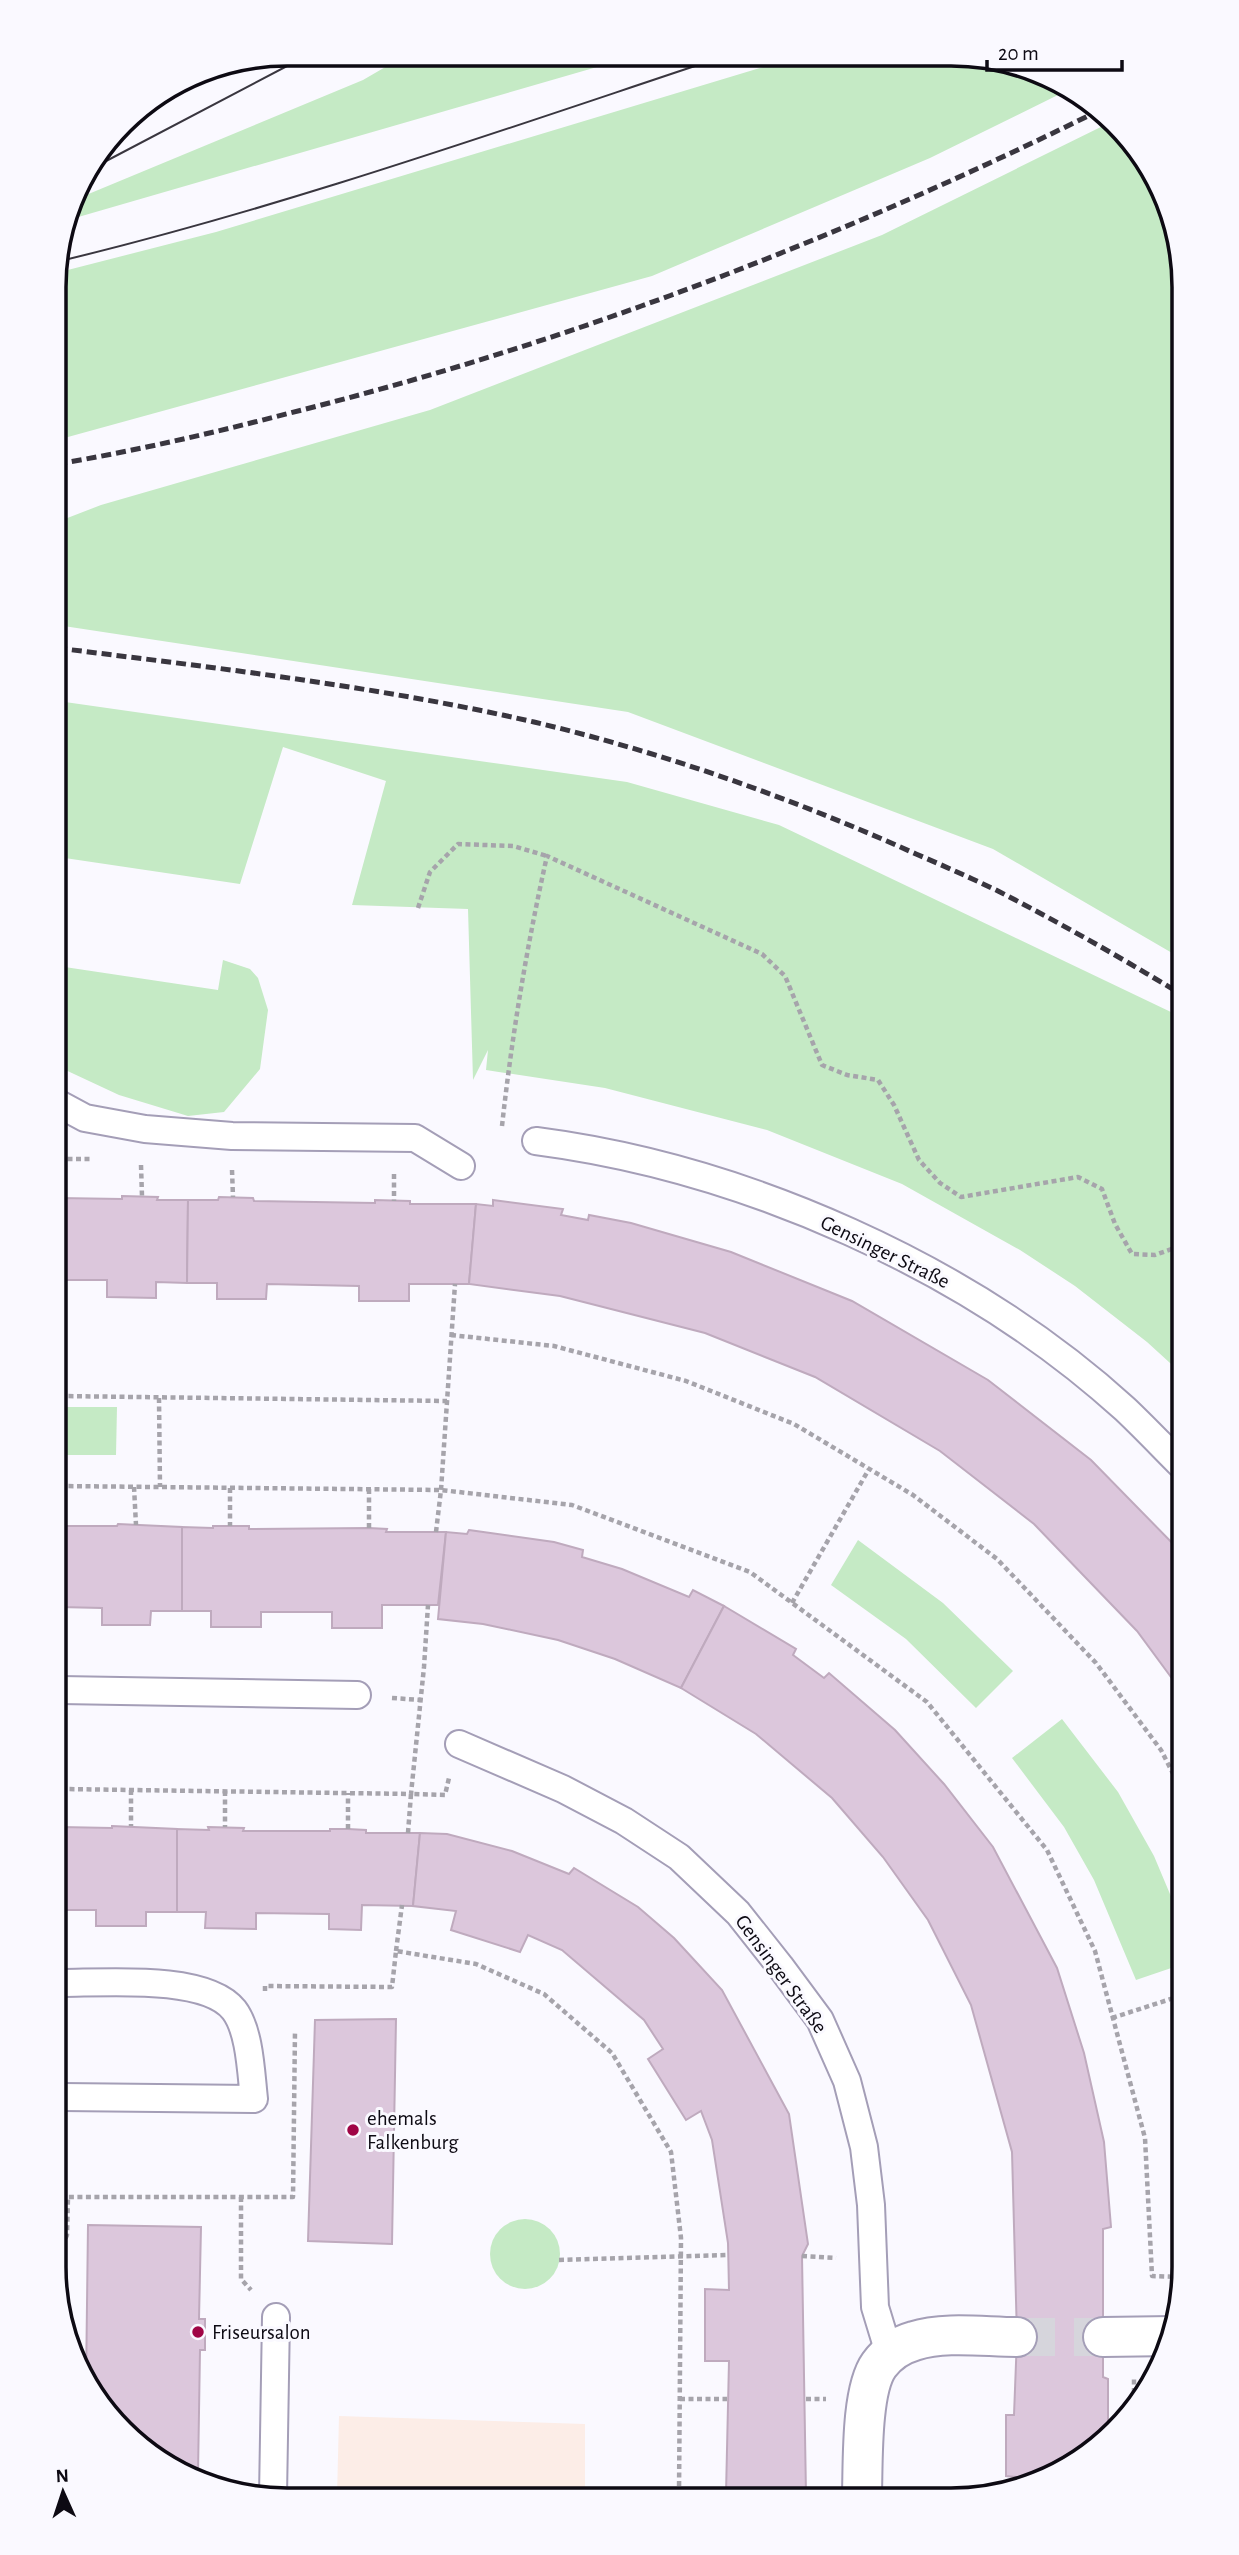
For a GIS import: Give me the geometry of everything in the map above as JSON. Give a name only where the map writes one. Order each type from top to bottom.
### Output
[{"type":"street","points":[[1103,2337],[1166,2319]]},
{"type":"street","points":[[862,2488],[868,2398],[877,2367],[889,2353],[914,2340],[944,2337],[1017,2337]]},
{"type":"lane","points":[[67,1108],[85,1118],[145,1129],[232,1136],[415,1138],[461,1166]]},
{"type":"lane","name":"Gensinger Straße","points":[[536,1141],[644,1159],[803,1212],[881,1246],[966,1292],[1049,1349],[1124,1409],[1172,1456]]},
{"type":"lane","points":[[66,1690],[356,1695]]},
{"type":"lane","name":"Gensinger Straße","points":[[459,1744],[563,1789],[612,1815],[679,1857],[738,1913],[820,2020],[848,2081],[864,2147],[871,2205],[875,2307],[889,2353]]},
{"type":"lane","points":[[66,1983],[177,1984],[207,1992],[233,2009],[248,2042],[254,2098],[66,2097]]},
{"type":"lane","points":[[274,2488],[276,2317]]},
{"type":"path","points":[[418,908],[430,872],[458,844],[513,846],[547,856],[762,954],[785,976],[822,1065],[847,1075],[878,1080],[894,1105],[919,1160],[940,1183],[961,1197],[1078,1177],[1102,1189],[1115,1224],[1132,1254],[1155,1255],[1172,1249]]},
{"type":"path","points":[[502,1129],[513,1036],[533,918],[547,856]]},
{"type":"path","points":[[436,1532],[455,1284]]},
{"type":"path","points":[[451,1335],[554,1346],[686,1381],[794,1424],[914,1495],[997,1559],[1096,1663],[1161,1751],[1172,1772]]},
{"type":"path","points":[[66,1396],[447,1401]]},
{"type":"path","points":[[159,1398],[160,1487]]},
{"type":"path","points":[[792,1603],[869,1469]]},
{"type":"path","points":[[66,1486],[441,1490],[572,1505],[750,1572],[927,1702],[1047,1850],[1095,1951],[1145,2138],[1152,2276],[1172,2277]]},
{"type":"path","points":[[134,1487],[136,1525]]},
{"type":"path","points":[[230,1488],[230,1526]]},
{"type":"path","points":[[369,1489],[369,1528]]},
{"type":"path","points":[[408,1833],[428,1605]]},
{"type":"path","points":[[66,1789],[445,1795],[459,1744]]},
{"type":"path","points":[[131,1790],[131,1826]]},
{"type":"path","points":[[225,1791],[225,1827]]},
{"type":"path","points":[[348,1793],[348,1829]]},
{"type":"path","points":[[264,1998],[265,1986],[392,1987],[402,1905]]},
{"type":"path","points":[[396,1951],[475,1964],[544,1994],[612,2053],[671,2152],[681,2238],[679,2488]]},
{"type":"path","points":[[1112,2018],[1172,1999]]},
{"type":"path","points":[[66,2235],[68,2197],[293,2197],[295,2031]]},
{"type":"path","points":[[241,2197],[241,2279],[276,2317]]},
{"type":"path","points":[[559,2260],[728,2255]]},
{"type":"path","points":[[680,2399],[727,2399]]},
{"type":"shaded area","points":[[339,2416],[585,2424],[585,2488],[337,2488]]},
{"type":"green space","points":[[385,67],[597,67],[78,217],[87,195],[363,80]]},
{"type":"green space","points":[[763,67],[966,67],[1022,78],[1059,95],[930,158],[652,276],[67,437],[67,270],[216,232]]},
{"type":"green space","points":[[1102,126],[1135,165],[1150,190],[1161,217],[1171,259],[1172,288],[1172,953],[993,849],[628,712],[67,626],[67,518],[101,505],[430,410],[882,235]]},
{"type":"green space","points":[[67,702],[627,782],[779,825],[1172,1013],[1172,1365],[1075,1286],[1020,1250],[902,1184],[767,1130],[605,1088],[486,1070],[488,1050],[473,1080],[468,909],[352,905],[386,781],[283,747],[240,884],[67,858]]},
{"type":"green space","points":[[223,960],[250,969],[258,978],[268,1010],[260,1069],[224,1112],[188,1116],[119,1095],[67,1071],[67,967],[218,990]]},
{"type":"green space","points":[[66,1407],[117,1407],[116,1455],[66,1455]]},
{"type":"green space","points":[[858,1540],[943,1603],[1013,1671],[976,1708],[906,1639],[831,1585]]},
{"type":"green space","points":[[1062,1719],[1118,1792],[1154,1856],[1172,1899],[1172,1968],[1136,1980],[1094,1880],[1064,1827],[1012,1758]]},
{"type":"green space","points":[[525,2219],[550,2229],[560,2254],[550,2279],[525,2289],[500,2279],[490,2254],[500,2229]]},
{"type":"building","points":[[122,1196],[188,1200],[187,1283],[156,1282],[156,1298],[107,1297],[107,1280],[66,1280],[67,1198],[122,1199]]},
{"type":"building","points":[[219,1197],[253,1198],[254,1201],[375,1203],[375,1200],[410,1201],[410,1204],[476,1204],[469,1284],[409,1284],[409,1301],[359,1301],[359,1286],[267,1284],[266,1299],[217,1299],[217,1283],[187,1283],[188,1200],[218,1200]]},
{"type":"building","points":[[493,1200],[563,1209],[561,1215],[588,1220],[589,1215],[631,1223],[731,1252],[852,1301],[988,1380],[1091,1460],[1172,1543],[1172,1678],[1137,1631],[1034,1524],[940,1451],[815,1377],[705,1333],[560,1296],[469,1284],[476,1204],[493,1206]]},
{"type":"building","points":[[66,1526],[182,1527],[182,1611],[151,1611],[150,1625],[102,1625],[102,1608],[66,1607]]},
{"type":"building","points":[[182,1527],[446,1532],[438,1605],[382,1605],[382,1628],[332,1628],[332,1612],[261,1612],[261,1627],[211,1627],[211,1611],[182,1611]]},
{"type":"building","points":[[469,1530],[554,1542],[583,1550],[582,1557],[622,1569],[689,1597],[693,1590],[724,1606],[681,1688],[615,1659],[558,1640],[483,1624],[438,1619],[446,1532],[467,1534]]},
{"type":"building","points":[[724,1606],[796,1649],[793,1655],[824,1678],[829,1673],[895,1730],[944,1784],[993,1847],[1057,1968],[1084,2053],[1104,2142],[1111,2227],[1103,2229],[1103,2377],[1108,2379],[1108,2423],[1074,2451],[1049,2466],[1015,2479],[1006,2476],[1006,2415],[1014,2415],[1017,2337],[1012,2152],[971,2005],[928,1920],[883,1857],[832,1798],[756,1734],[681,1688]]},
{"type":"building","points":[[66,1827],[177,1829],[177,1912],[146,1912],[146,1926],[96,1926],[96,1910],[66,1910]]},
{"type":"building","points":[[208,1827],[244,1828],[243,1831],[348,1829],[366,1830],[366,1833],[420,1833],[413,1906],[362,1905],[361,1930],[329,1929],[329,1914],[256,1913],[256,1929],[205,1928],[206,1912],[177,1912],[177,1829],[209,1830]]},
{"type":"building","points":[[420,1833],[447,1834],[512,1851],[569,1874],[574,1868],[638,1907],[674,1938],[722,1990],[789,2114],[808,2244],[802,2256],[806,2488],[726,2488],[729,2361],[705,2361],[705,2289],[729,2290],[728,2243],[712,2140],[701,2111],[686,2120],[648,2059],[663,2049],[644,2020],[562,1950],[528,1935],[520,1952],[451,1930],[456,1911],[413,1906]]},
{"type":"building","name":"ehemals Falkenburg","points":[[396,2019],[392,2244],[308,2241],[315,2020]]},
{"type":"building","points":[[88,2225],[201,2227],[199,2319],[205,2319],[205,2350],[200,2350],[198,2469],[153,2443],[131,2424],[112,2402],[86,2359]]},
{"type":"tunnel","points":[[1017,2337],[1103,2337]]},
{"type":"tram line","points":[[107,161],[285,67]]},
{"type":"tram line","points":[[68,259],[308,193],[692,67]]},
{"type":"railway","points":[[67,462],[174,441],[290,413],[395,385],[601,320],[804,244],[904,202],[1089,115]]},
{"type":"railway","points":[[67,649],[296,679],[416,698],[534,722],[632,748],[776,796],[957,872],[1044,915],[1172,989]]},
{"type":"place","name":"ehemals Falkenburg","points":[[353,2130]]},
{"type":"place","name":"Friseursalon","points":[[198,2332]]}]
